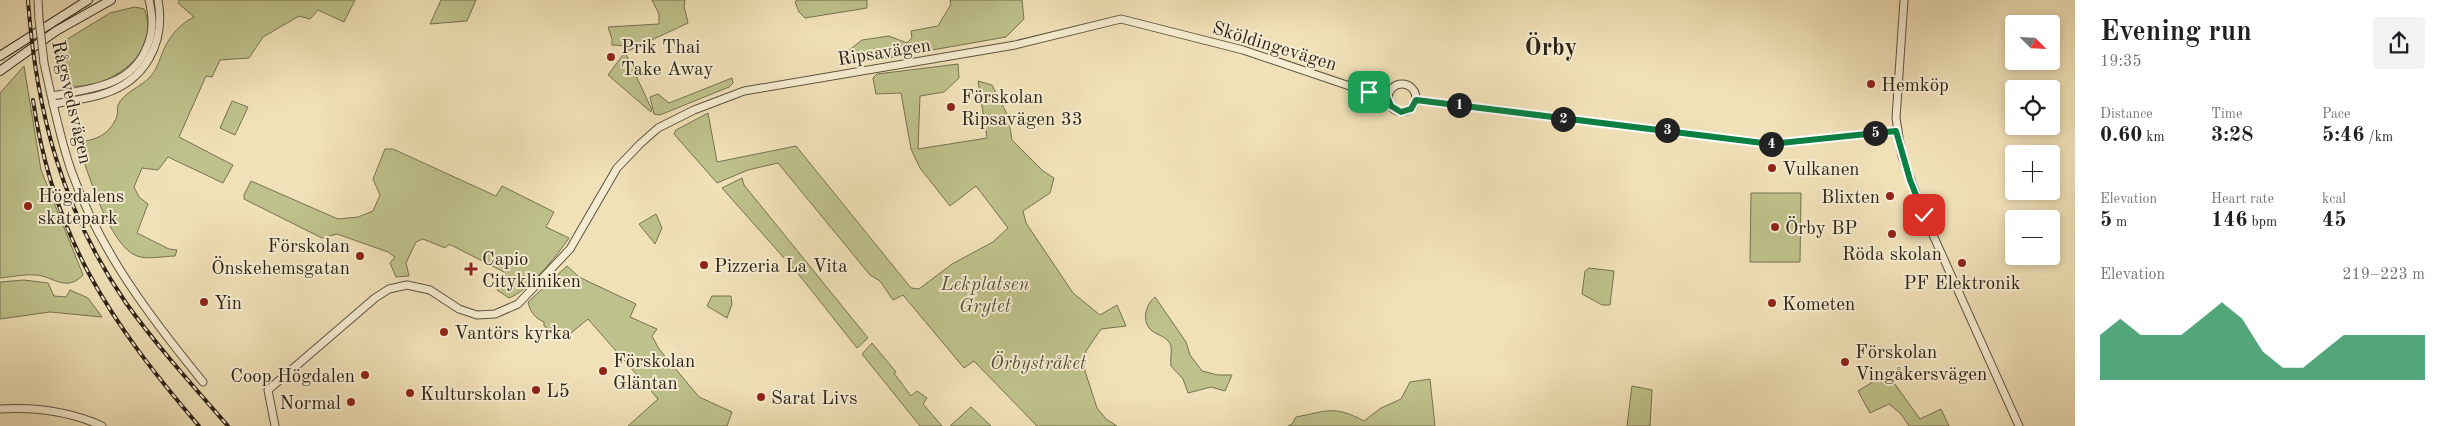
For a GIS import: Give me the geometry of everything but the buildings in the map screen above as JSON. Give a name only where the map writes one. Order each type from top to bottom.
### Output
[{"type":"main road","points":[[0,56],[88,0]]},
{"type":"main road","points":[[0,71],[56,31],[111,0]]},
{"type":"street","name":"Rågsvedsvägen","points":[[38,0],[44,63],[71,171],[102,241],[142,304],[203,382]]},
{"type":"street","points":[[53,100],[118,80],[132,70],[141,60],[150,38],[152,17],[149,0]]},
{"type":"street","points":[[53,100],[103,94],[124,85],[139,74],[149,60],[157,41],[160,23],[158,0]]},
{"type":"street","points":[[1904,0],[1896,102],[1896,131],[1910,180],[2019,426]]},
{"type":"street","name":"Sköldingevägen","points":[[1121,19],[1243,50],[1388,99],[1391,106],[1401,112],[1411,109],[1416,100]]},
{"type":"street","name":"Ripsavägen","points":[[275,426],[268,390],[358,311],[389,289],[407,285],[424,287],[459,309],[477,315],[495,314],[518,304],[570,250],[617,168],[658,128],[694,110],[744,91],[1015,45],[1121,19]]},
{"type":"street","points":[[1388,99],[1394,87],[1402,84],[1411,87],[1416,100],[1771,144],[1896,131]]},
{"type":"street","points":[[0,409],[50,410],[75,416],[102,426]]},
{"type":"green space","points":[[179,0],[355,0],[344,22],[318,10],[310,19],[299,16],[263,37],[249,58],[220,60],[212,77],[206,76],[179,137],[233,165],[223,183],[168,157],[158,170],[142,168],[134,187],[139,197],[148,204],[137,233],[169,249],[177,250],[175,256],[141,257],[127,249],[117,238],[108,222],[93,187],[78,142],[96,138],[110,128],[117,116],[120,101],[150,77],[171,36],[194,17],[178,3]]},
{"type":"green space","points":[[441,0],[476,0],[467,21],[430,24]]},
{"type":"green space","points":[[652,0],[685,0],[684,6],[688,23],[628,51],[626,46],[612,45],[608,27],[659,24],[659,14]]},
{"type":"green space","points":[[797,0],[867,0],[867,8],[805,18],[799,12],[795,2]]},
{"type":"green space","points":[[950,0],[1022,0],[1024,19],[1006,37],[847,65],[844,54],[862,40],[889,36],[907,43],[912,38],[911,31],[938,26],[951,4]]},
{"type":"green space","points":[[135,7],[144,9],[148,25],[146,40],[140,53],[116,75],[101,82],[85,86],[70,86],[60,64],[61,43],[110,13]]},
{"type":"green space","points":[[625,52],[652,110],[651,112],[608,75]]},
{"type":"green space","name":"Örbystråket","points":[[958,64],[959,78],[944,92],[920,96],[918,149],[987,138],[978,81],[992,85],[1008,116],[1012,140],[1043,171],[1054,178],[1050,193],[1023,211],[1026,223],[1073,293],[1100,315],[1117,305],[1126,326],[1101,329],[1086,351],[1085,371],[1097,408],[1106,419],[1117,426],[1037,426],[974,361],[964,368],[903,295],[893,300],[880,281],[870,275],[778,163],[748,170],[717,183],[674,134],[676,130],[708,113],[717,162],[796,146],[911,288],[919,289],[952,264],[993,242],[1008,228],[976,186],[950,206],[920,168],[911,149],[901,93],[876,94],[873,78],[877,74]]},
{"type":"green space","name":"Högdalens skatepark","points":[[24,66],[41,170],[83,275],[71,283],[36,275],[0,278],[0,93]]},
{"type":"green space","points":[[732,78],[733,83],[729,87],[660,115],[654,114],[650,97],[658,94],[669,103]]},
{"type":"green space","points":[[232,101],[248,107],[235,135],[220,128]]},
{"type":"green space","points":[[385,149],[393,149],[496,196],[502,186],[554,212],[546,227],[569,238],[558,254],[525,288],[509,298],[497,290],[504,272],[451,245],[445,248],[423,239],[416,242],[406,263],[409,276],[396,277],[390,263],[395,257],[388,252],[337,234],[322,238],[244,199],[251,181],[338,219],[358,217],[373,211],[380,195],[373,179]]},
{"type":"green space","points":[[742,178],[744,185],[868,338],[857,348],[800,276],[722,188]]},
{"type":"green space","name":"Örby BP","points":[[1751,193],[1801,193],[1800,262],[1750,262]]},
{"type":"green space","points":[[656,214],[662,228],[655,244],[639,224]]},
{"type":"green space","points":[[567,266],[579,277],[636,304],[630,317],[657,329],[652,336],[659,349],[699,397],[732,412],[727,426],[628,426],[658,399],[588,319],[571,333],[560,338],[544,326],[544,322],[538,319],[530,309],[528,302]]},
{"type":"green space","points":[[1589,268],[1614,271],[1610,305],[1602,305],[1582,294],[1585,271]]},
{"type":"green space","points":[[24,280],[48,283],[54,296],[66,297],[70,290],[88,298],[102,317],[50,312],[0,319],[0,282]]},
{"type":"green space","points":[[712,296],[731,296],[732,304],[727,318],[707,306]]},
{"type":"green space","points":[[1155,297],[1186,342],[1190,355],[1202,371],[1218,375],[1232,375],[1225,391],[1211,387],[1188,393],[1183,379],[1171,366],[1171,346],[1147,325],[1146,312]]},
{"type":"green space","points":[[872,343],[896,372],[894,373],[911,396],[917,391],[927,398],[923,404],[942,426],[920,426],[862,354]]},
{"type":"green space","points":[[1884,375],[1889,376],[1920,419],[1941,409],[1949,426],[1909,426],[1901,414],[1889,404],[1870,413],[1858,391]]},
{"type":"green space","points":[[1430,379],[1435,426],[1288,426],[1292,424],[1296,417],[1324,411],[1338,411],[1364,421],[1381,408],[1401,399],[1410,382]]},
{"type":"green space","points":[[1632,386],[1652,390],[1650,426],[1627,426]]},
{"type":"green space","points":[[971,407],[991,426],[950,426]]},
{"type":"railway","points":[[28,0],[32,41],[46,120],[69,196],[85,232],[104,268],[126,303],[163,350],[228,426]]},
{"type":"railway","points":[[33,100],[42,149],[55,195],[71,236],[90,276],[138,351],[199,426]]},
{"type":"place","name":"Prik Thai Take Away","points":[[611,57]]},
{"type":"place","name":"Hemköp","points":[[1871,84]]},
{"type":"place","name":"Förskolan Ripsavägen 33","points":[[951,107]]},
{"type":"place","name":"Vulkanen","points":[[1772,168]]},
{"type":"place","name":"Blixten","points":[[1890,196]]},
{"type":"place","name":"Högdalens skatepark","points":[[28,206]]},
{"type":"place","name":"Örby BP","points":[[1775,227]]},
{"type":"place","name":"Röda skolan","points":[[1892,234]]},
{"type":"place","name":"Förskolan Önskehemsgatan","points":[[360,256]]},
{"type":"place","name":"PF Elektronik","points":[[1962,263]]},
{"type":"place","name":"Pizzeria La Vita","points":[[704,265]]},
{"type":"place","name":"Capio Citykliniken","points":[[471,269]]},
{"type":"place","name":"Yin","points":[[204,302]]},
{"type":"place","name":"Kometen","points":[[1772,303]]},
{"type":"place","name":"Vantörs kyrka","points":[[444,332]]},
{"type":"place","name":"Förskolan Vingåkersvägen","points":[[1845,362]]},
{"type":"place","name":"Förskolan Gläntan","points":[[603,371]]},
{"type":"place","name":"Coop Högdalen","points":[[365,375]]},
{"type":"place","name":"L5","points":[[536,390]]},
{"type":"place","name":"Kulturskolan","points":[[410,393]]},
{"type":"place","name":"Sarat Livs","points":[[761,397]]},
{"type":"place","name":"Normal","points":[[351,402]]},
{"type":"district","name":"Örby","points":[[1551,47]]},
{"type":"route","points":[[1369,92],[1388,99],[1391,106],[1401,112],[1411,109],[1416,100],[1689,132],[1771,144],[1896,131],[1902,156],[1924,215]]},
{"type":"park label","name":"Lekplatsen Grytet","points":[[985,294]]}]
